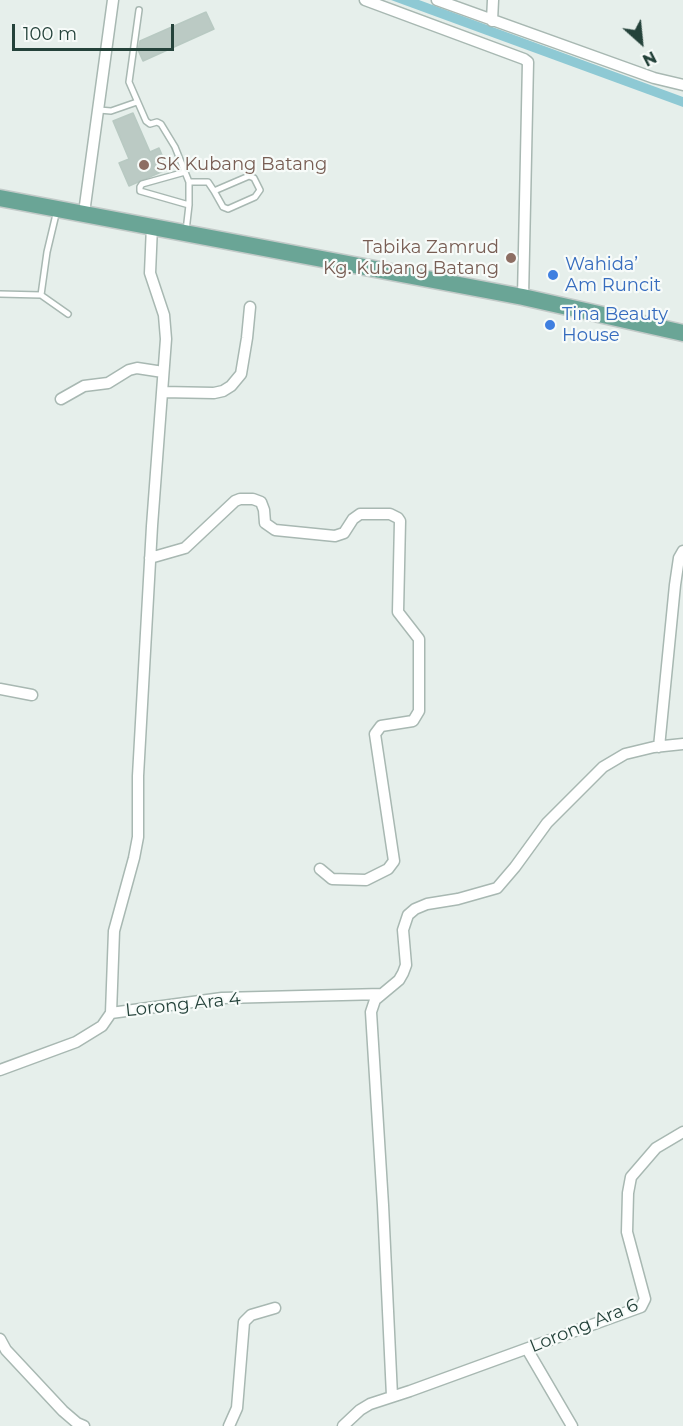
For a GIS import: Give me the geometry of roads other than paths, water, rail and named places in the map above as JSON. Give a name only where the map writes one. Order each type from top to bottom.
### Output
[{"type":"main road","points":[[0,198],[523,297],[683,333]]},
{"type":"street","points":[[84,213],[113,0]]},
{"type":"street","points":[[365,0],[525,58],[528,62],[523,297]]},
{"type":"street","points":[[437,0],[654,78],[683,85]]},
{"type":"street","points":[[492,21],[493,0]]},
{"type":"street","points":[[111,1013],[114,931],[138,837],[138,776],[150,558],[166,339],[164,315],[150,273],[152,226]]},
{"type":"street","points":[[162,392],[214,393],[231,386],[241,374],[250,307]]},
{"type":"street","points":[[62,399],[84,386],[108,383],[129,370],[137,368],[163,372]]},
{"type":"street","points":[[150,558],[188,546],[216,518],[240,499],[254,499],[261,502],[265,523],[274,530],[338,536],[344,533],[352,519],[360,514],[390,514],[400,521],[398,609],[401,617],[419,639],[419,711],[413,721],[381,726],[375,734],[394,861],[388,869],[366,880],[332,879],[320,869]]},
{"type":"street","points":[[659,747],[675,585],[679,558],[683,551]]},
{"type":"street","points":[[0,689],[32,695]]},
{"type":"street","points":[[392,1396],[371,1012],[375,1000],[403,974],[406,965],[403,930],[408,915],[427,904],[458,899],[496,888],[515,867],[547,823],[603,767],[626,754],[683,744]]},
{"type":"street","name":"Lorong Ara 4","points":[[0,1070],[76,1042],[102,1026],[111,1013],[222,998],[382,994]]},
{"type":"street","name":"Lorong Ara 6","points":[[343,1426],[360,1410],[392,1396],[527,1349],[633,1310],[643,1304],[645,1299],[642,1285],[627,1232],[628,1193],[631,1177],[656,1148],[683,1132]]},
{"type":"street","points":[[229,1426],[237,1408],[244,1322],[251,1315],[275,1308]]},
{"type":"street","points":[[0,1339],[6,1350],[53,1401],[77,1423],[84,1426]]},
{"type":"street","points":[[527,1349],[572,1426]]},
{"type":"lane","points":[[139,10],[129,80],[147,123],[161,124],[175,147],[189,182],[189,205],[185,232]]},
{"type":"lane","points":[[99,110],[111,111],[137,102]]},
{"type":"lane","points":[[185,172],[142,184],[140,191],[189,205]]},
{"type":"lane","points":[[189,182],[208,182],[222,207],[228,209],[255,197],[260,190],[255,178],[249,176],[214,191]]},
{"type":"lane","points":[[42,295],[47,252],[57,208]]},
{"type":"lane","points":[[0,294],[42,295],[68,314]]},
{"type":"water","points":[[391,0],[419,0],[683,97],[683,107]]},
{"type":"place","name":"SK Kubang Batang","points":[[144,165]]},
{"type":"place","name":"Tabika Zamrud Kg. Kubang Batang","points":[[511,258]]},
{"type":"place","name":"Wahida’ Am Runcit","points":[[553,275]]},
{"type":"place","name":"Tina Beauty House","points":[[550,325]]}]
